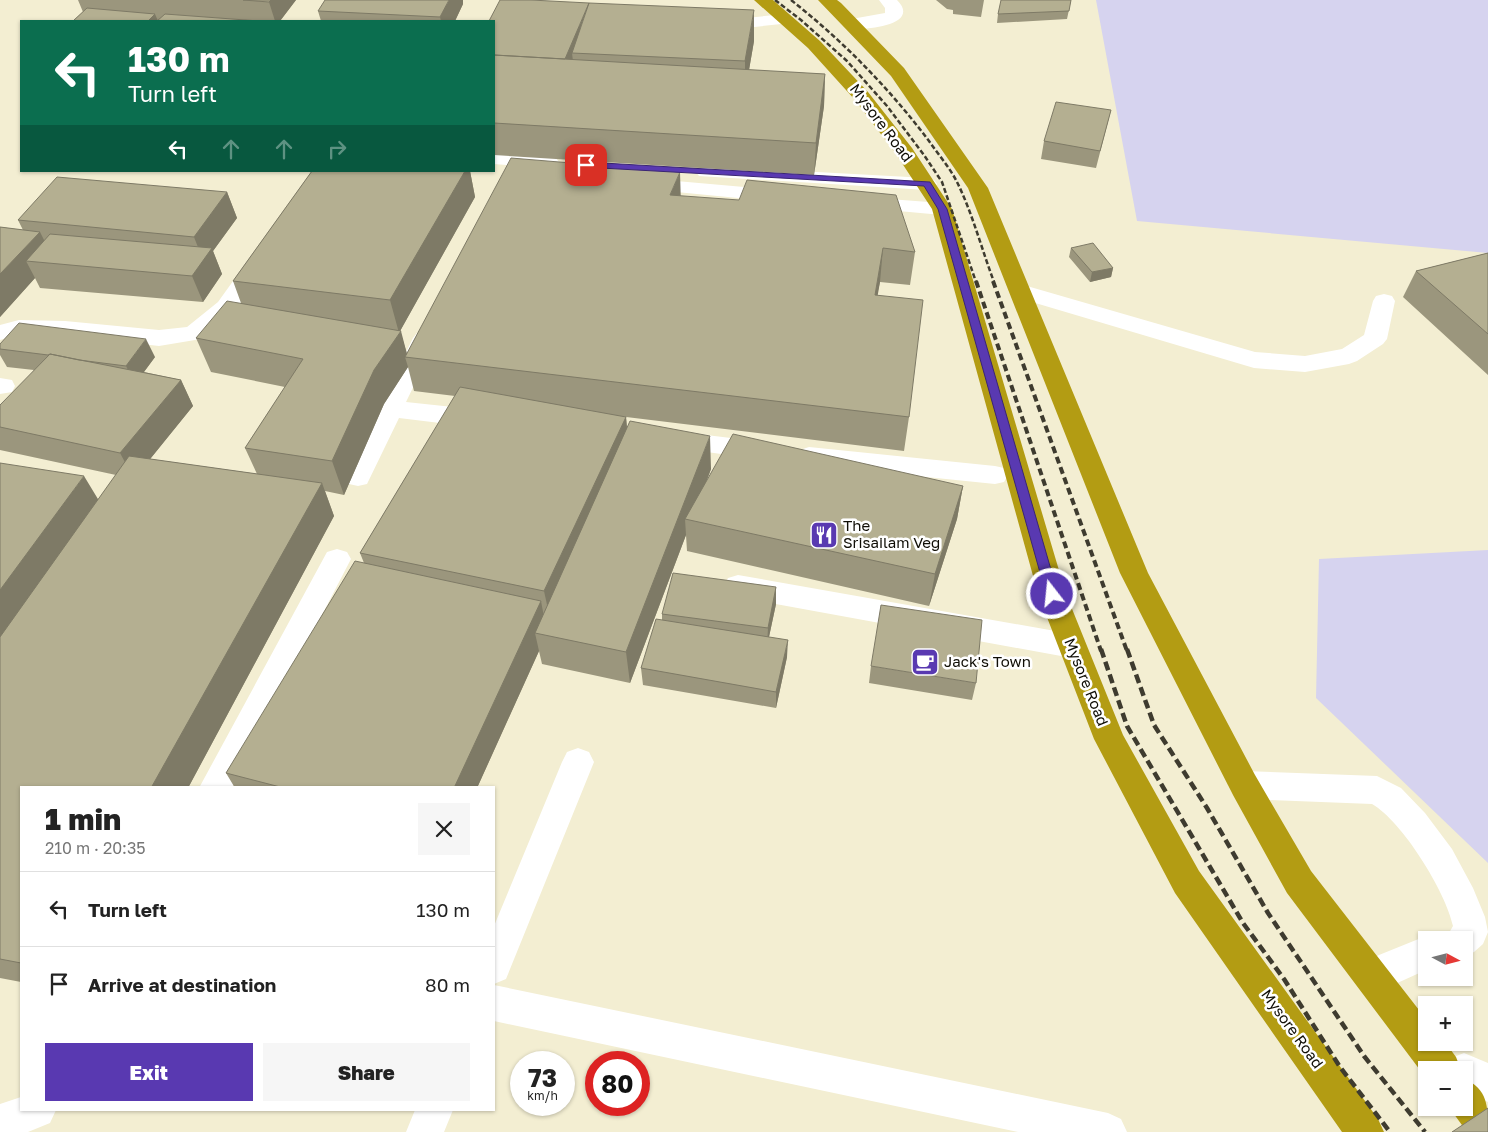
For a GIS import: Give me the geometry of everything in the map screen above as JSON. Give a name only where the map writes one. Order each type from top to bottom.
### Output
[{"type":"highway","name":"Mysore Road","points":[[780,10],[854,85],[927,184],[942,209],[1052,594],[1109,739],[1186,882],[1365,1132]]},
{"type":"highway","points":[[832,10],[898,72],[978,188],[1134,573],[1244,785],[1299,882],[1436,1061]]},
{"type":"highway","points":[[1473,1109],[1488,1129]]},
{"type":"street","points":[[832,10],[888,20],[894,15],[894,7],[887,0]]},
{"type":"street","points":[[702,26],[727,26],[780,10]]},
{"type":"street","points":[[495,158],[566,170],[524,174],[503,180]]},
{"type":"street","points":[[800,198],[629,175],[927,184]]},
{"type":"street","points":[[839,201],[942,209]]},
{"type":"street","points":[[0,333],[19,327],[66,328],[159,338],[193,334],[226,307],[272,243]]},
{"type":"street","points":[[1020,291],[1113,316],[1254,360],[1305,364],[1349,356],[1375,339],[1384,301]]},
{"type":"street","points":[[358,476],[390,409],[410,350],[436,316]]},
{"type":"street","points":[[390,409],[509,422]]},
{"type":"street","points":[[647,437],[994,475]]},
{"type":"street","points":[[216,786],[337,559]]},
{"type":"street","points":[[710,581],[1072,646]]},
{"type":"street","points":[[495,965],[578,762]]},
{"type":"street","points":[[1244,785],[1377,790],[1390,798],[1433,849],[1458,891],[1470,920],[1471,931]]},
{"type":"street","points":[[1372,977],[1418,956]]},
{"type":"street","points":[[495,1003],[1108,1132]]},
{"type":"street","points":[[1473,1075],[1488,1083]]},
{"type":"street","points":[[0,1123],[34,1111]]},
{"type":"street","points":[[425,1132],[434,1111]]},
{"type":"shaded area","points":[[1096,0],[1488,0],[1488,253],[1137,221]]},
{"type":"shaded area","points":[[1488,550],[1488,863],[1316,698],[1319,559]]},
{"type":"building","points":[[243,0],[271,0],[269,2]]},
{"type":"building","points":[[325,0],[449,0],[440,17],[318,11]]},
{"type":"building","points":[[500,0],[589,3],[565,59],[495,55],[495,20],[490,20]]},
{"type":"building","points":[[1001,0],[1071,0],[1069,11],[998,14]]},
{"type":"building","points":[[589,3],[754,10],[745,61],[572,53]]},
{"type":"building","points":[[87,8],[155,14],[149,20],[74,20]]},
{"type":"building","points":[[165,14],[246,20],[158,20]]},
{"type":"building","points":[[495,55],[825,74],[816,143],[495,123]]},
{"type":"building","points":[[1056,102],[1111,110],[1100,151],[1044,141]]},
{"type":"building","points":[[511,158],[680,172],[670,195],[739,200],[747,180],[896,195],[915,252],[883,248],[875,295],[923,300],[909,417],[405,357]]},
{"type":"building","points":[[311,172],[464,172],[390,300],[233,281]]},
{"type":"building","points":[[57,177],[227,192],[194,237],[18,220]]},
{"type":"building","points":[[0,227],[40,232],[0,274]]},
{"type":"building","points":[[50,234],[212,248],[192,276],[26,261]]},
{"type":"building","points":[[1093,243],[1113,268],[1092,272],[1071,248]]},
{"type":"building","points":[[1488,253],[1488,334],[1416,271]]},
{"type":"building","points":[[227,301],[401,331],[374,370],[332,461],[245,448],[303,359],[196,338]]},
{"type":"building","points":[[19,323],[146,339],[126,366],[50,354],[0,349],[0,344]]},
{"type":"building","points":[[50,354],[181,380],[120,453],[0,427],[0,405]]},
{"type":"building","points":[[460,387],[626,417],[544,591],[360,553]]},
{"type":"building","points":[[630,421],[710,436],[626,652],[535,633]]},
{"type":"building","name":"The Srisailam Veg","points":[[733,434],[963,486],[935,574],[685,519]]},
{"type":"building","points":[[129,456],[322,483],[152,786],[20,786],[20,963],[0,959],[0,637]]},
{"type":"building","points":[[0,463],[84,476],[0,590]]},
{"type":"building","points":[[355,561],[541,601],[455,786],[276,786],[226,773]]},
{"type":"building","points":[[673,573],[776,587],[768,628],[662,614]]},
{"type":"building","points":[[881,605],[982,620],[976,683],[871,666]]},
{"type":"building","points":[[656,619],[788,640],[776,692],[641,668]]},
{"type":"building","points":[[1488,1108],[1488,1132],[1452,1132]]},
{"type":"railway","points":[[775,0],[801,20],[847,61],[887,106],[924,155],[942,182],[976,282]]},
{"type":"railway","points":[[791,0],[829,32],[864,66],[898,102],[944,161],[954,177],[972,218],[994,282]]},
{"type":"railway","points":[[976,281],[1101,651]]},
{"type":"railway","points":[[993,281],[1127,651]]},
{"type":"railway","points":[[1101,649],[1127,726],[1243,923],[1284,979],[1340,1067],[1390,1132]]},
{"type":"railway","points":[[1127,649],[1154,725],[1207,808],[1268,913],[1364,1056],[1425,1132]]},
{"type":"place","name":"The Srisailam Veg","points":[[824,535]]},
{"type":"place","name":"Jack's Town","points":[[925,662]]},
{"type":"route","points":[[586,165],[927,184],[942,209],[1052,594]]}]
